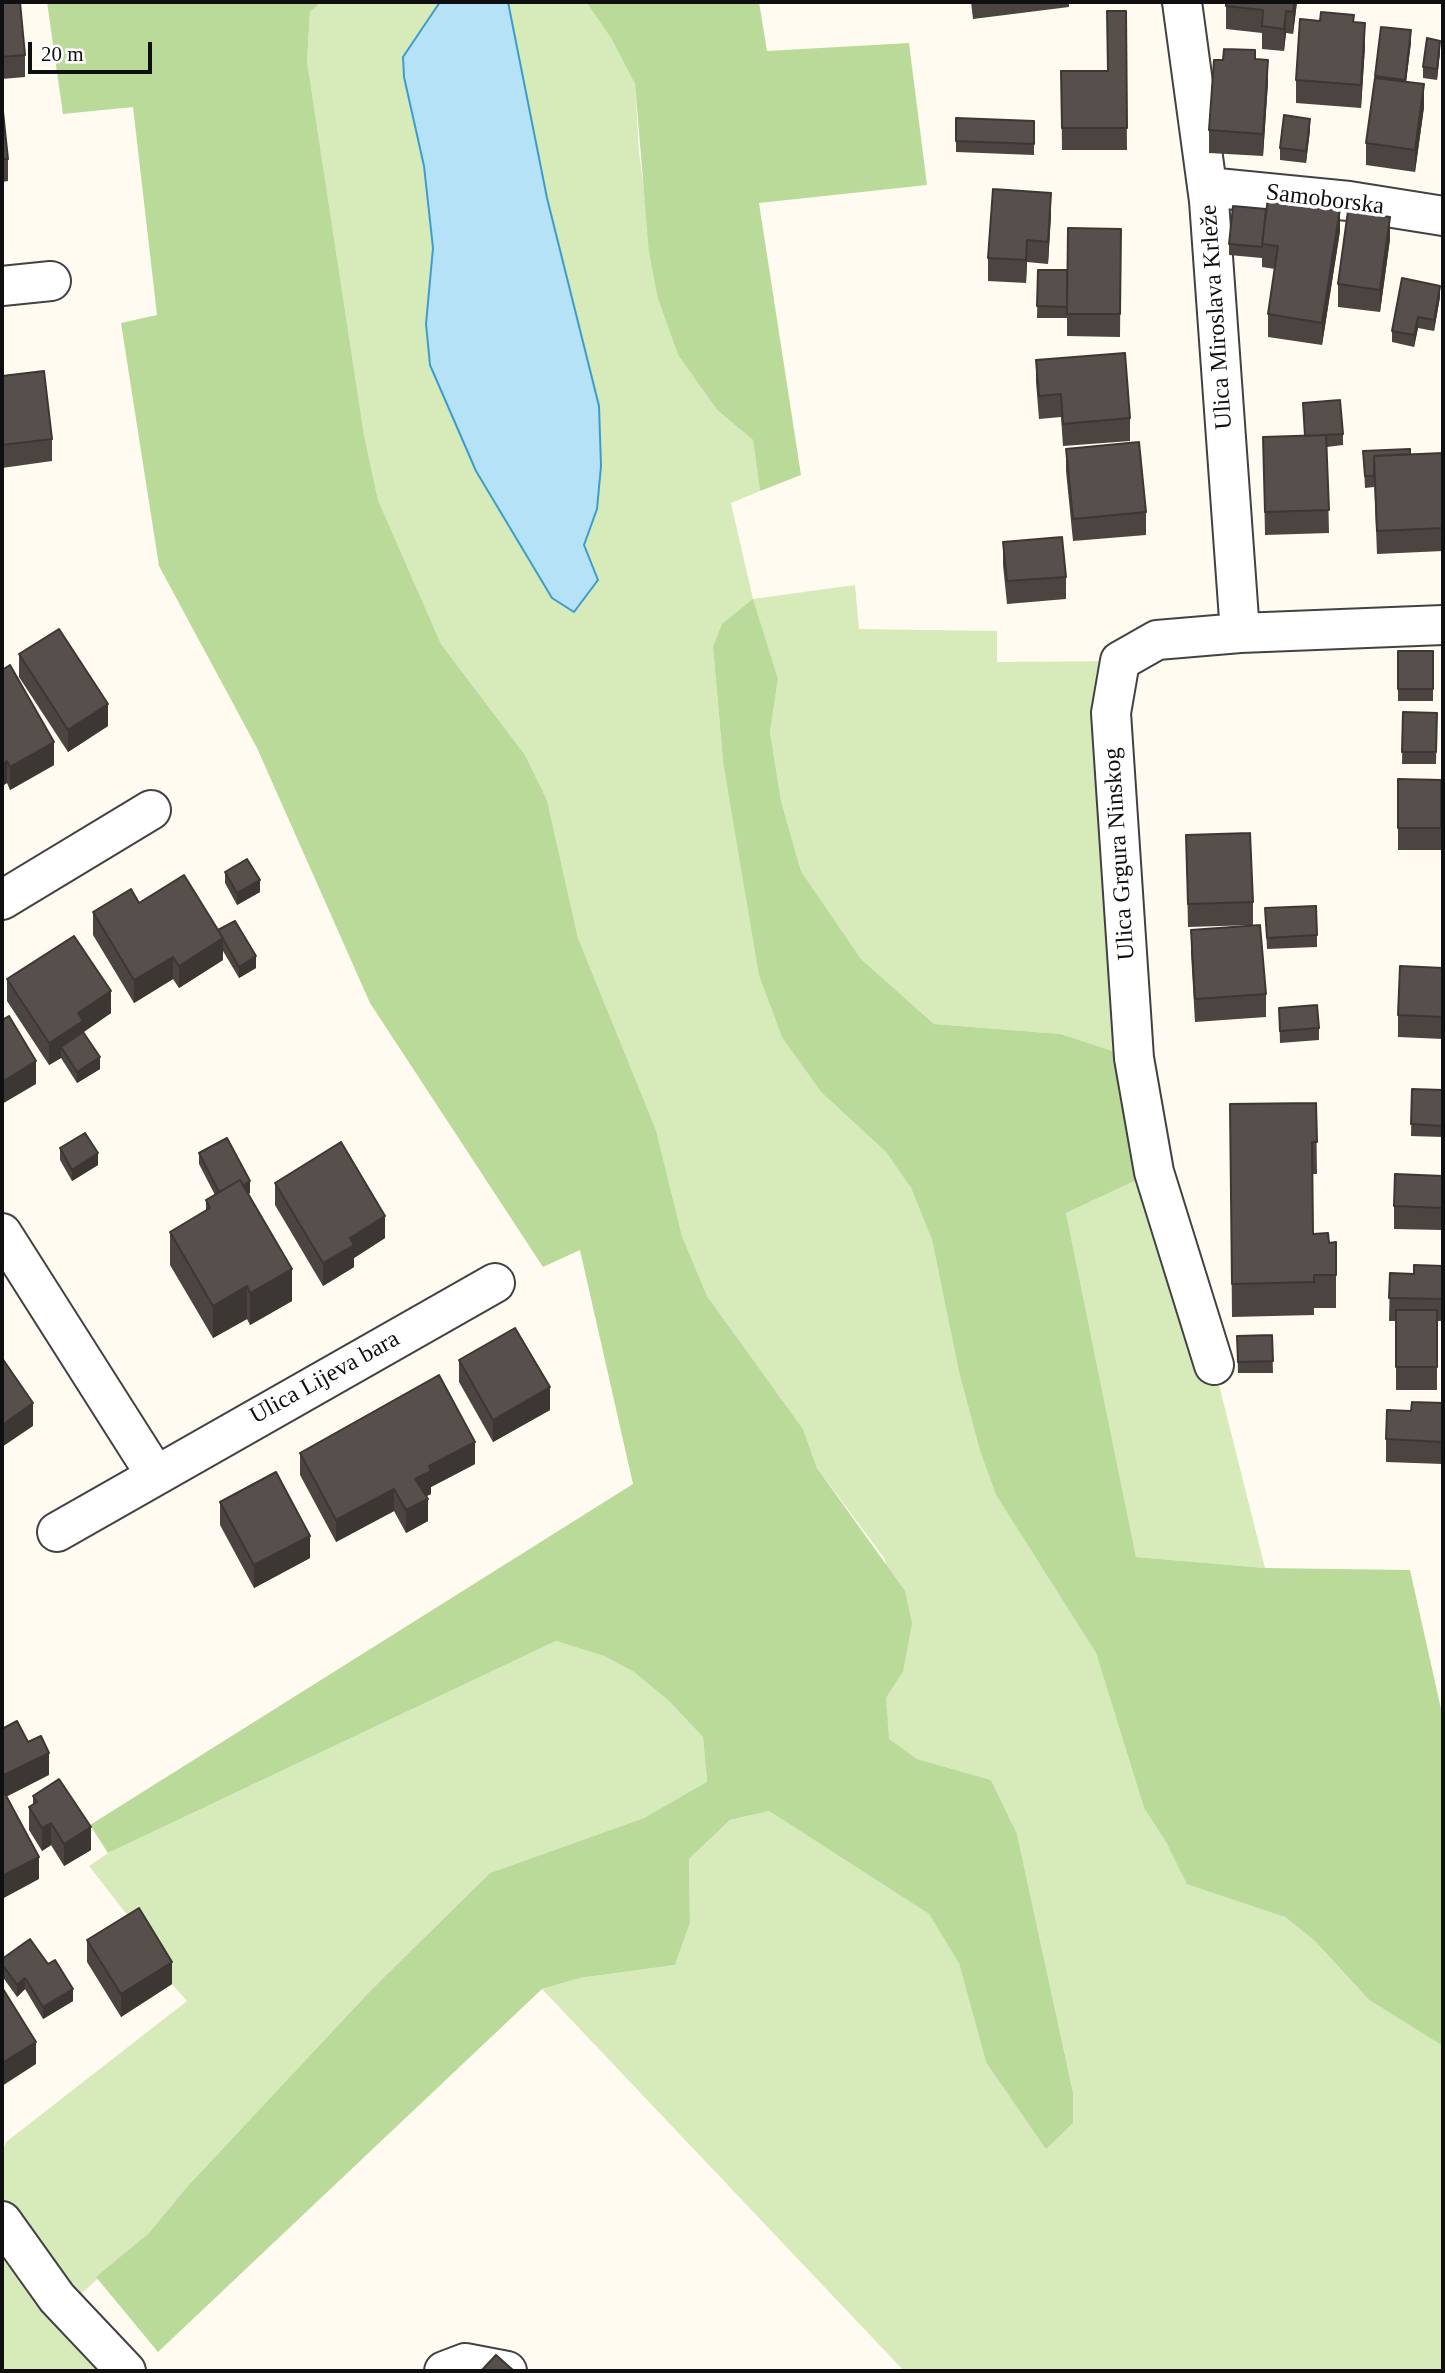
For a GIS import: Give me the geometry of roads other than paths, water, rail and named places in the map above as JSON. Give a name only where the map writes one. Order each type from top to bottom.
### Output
[{"type":"street","name":"Ulica Miroslava Krleže","points":[[1182,2],[1207,187],[1240,633]]},
{"type":"street","name":"Samoborska","points":[[1207,187],[1349,201],[1443,216]]},
{"type":"street","points":[[2,286],[51,281]]},
{"type":"street","name":"Ulica Grgura Ninskog","points":[[1214,1365],[1154,1172],[1134,1058],[1111,713],[1120,661],[1157,640],[1240,633],[1443,625]]},
{"type":"street","points":[[2,900],[151,810]]},
{"type":"street","points":[[2,1233],[155,1474]]},
{"type":"street","name":"Ulica Lijeva bara","points":[[57,1532],[495,1283]]},
{"type":"street","points":[[2,2221],[57,2298],[126,2371]]},
{"type":"street","points":[[444,2371],[465,2363],[507,2371]]},
{"type":"water","points":[[440,2],[508,2],[547,198],[599,406],[601,466],[597,509],[584,545],[598,580],[574,612],[552,598],[476,471],[430,365],[426,324],[433,248],[424,166],[404,77],[403,57]]}]
